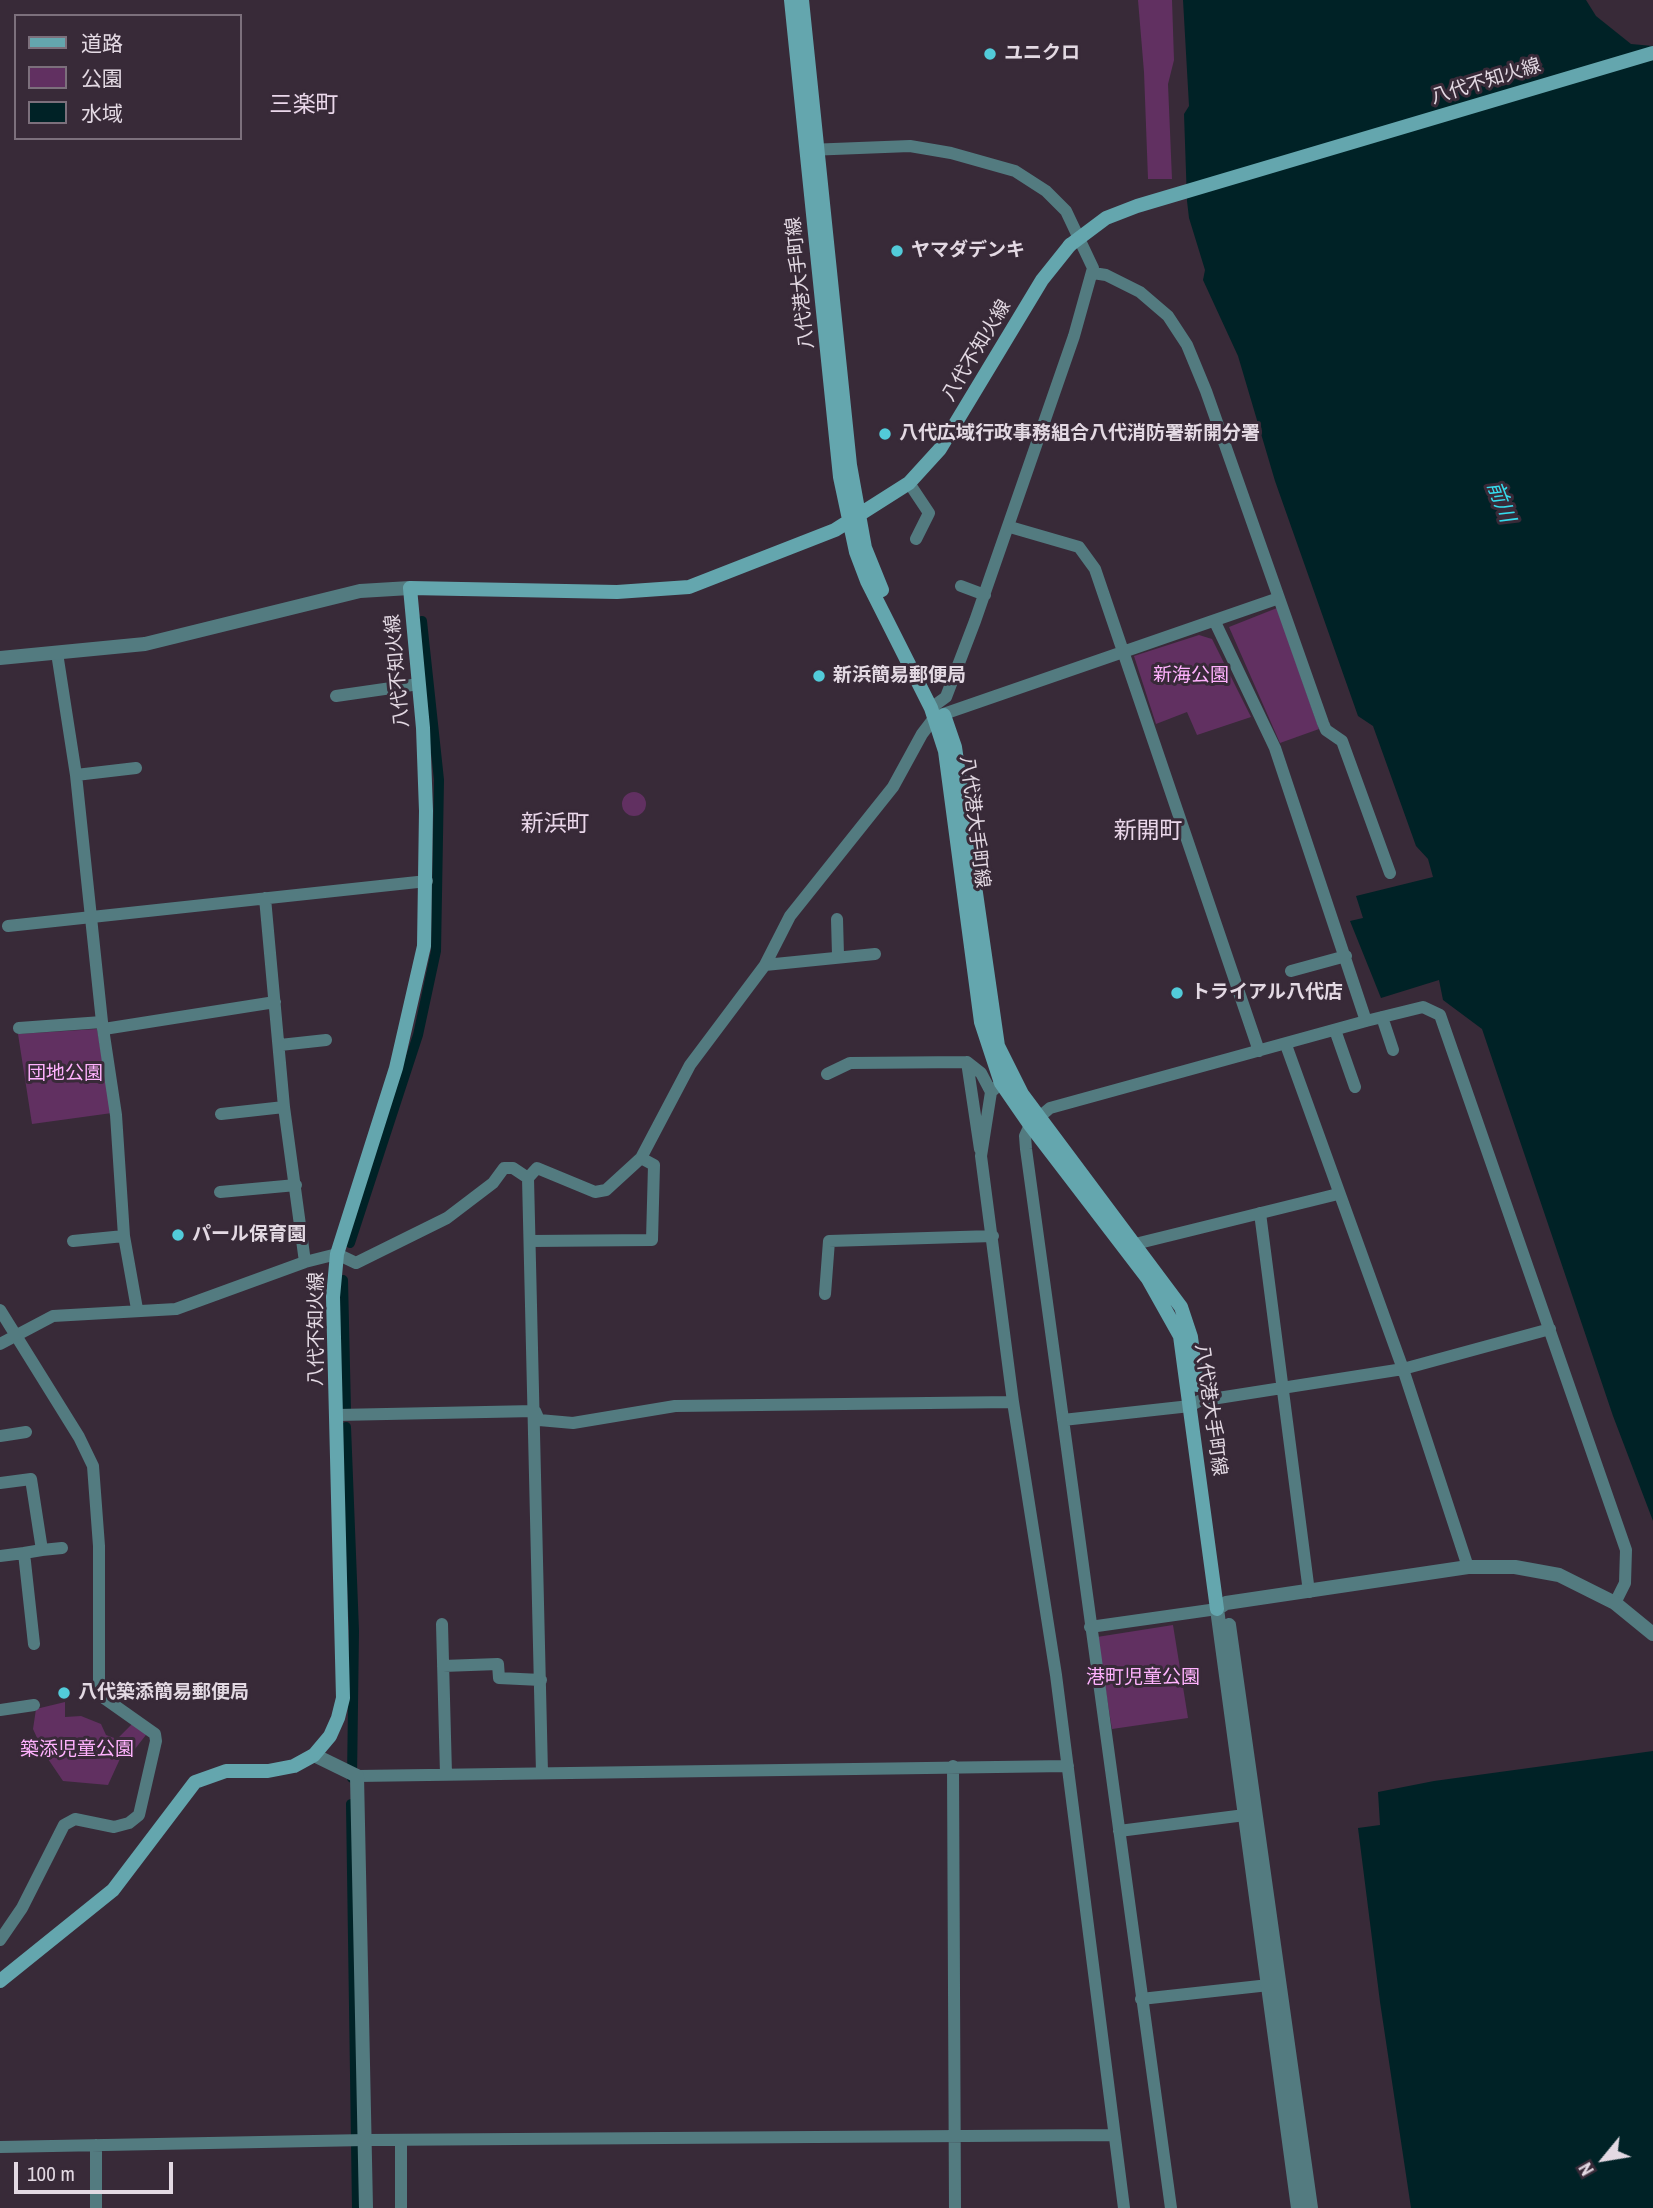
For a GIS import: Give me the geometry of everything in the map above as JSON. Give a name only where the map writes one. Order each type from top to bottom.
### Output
[{"type":"main road","name":"八代港大手町線","points":[[790,0],[812,150]]},
{"type":"main road","name":"八代港大手町線","points":[[802,0],[840,477],[854,519],[867,581],[955,747],[998,1046],[1008,1070],[1034,1121],[1129,1246],[1181,1307],[1191,1337],[1195,1403],[1221,1606]]},
{"type":"main road","name":"八代不知火線","points":[[314,1755],[330,1736],[343,1698],[333,1297],[337,1254],[396,1068],[425,946],[427,881],[419,684],[410,588],[617,592],[689,587],[854,519],[909,483],[940,450],[1042,280],[1070,245],[1106,218],[1138,206],[1653,53]]},
{"type":"main road","name":"八代港大手町線","points":[[937,710],[946,751],[981,1022],[996,1088],[1034,1121]]},
{"type":"main road","points":[[0,1981],[113,1890],[195,1782],[226,1770],[281,1770],[314,1755]]},
{"type":"street","points":[[542,1773],[528,1178],[537,1168],[595,1192],[606,1191],[641,1158],[690,1065],[765,965],[790,916],[893,787],[946,697],[1010,527],[1093,273],[1066,211],[1046,191],[1015,171],[951,153],[910,146],[869,145],[812,150]]},
{"type":"street","points":[[1093,273],[1106,275],[1140,292],[1168,316],[1187,345],[1206,391],[1323,723],[1326,730],[1342,741],[1390,873]]},
{"type":"street","points":[[909,483],[929,513],[916,539]]},
{"type":"street","points":[[1010,527],[1079,547],[1088,556],[1259,1051]]},
{"type":"street","points":[[961,586],[985,595]]},
{"type":"street","points":[[0,659],[145,644],[360,591],[410,588]]},
{"type":"street","points":[[937,710],[1215,622],[1279,598]]},
{"type":"street","points":[[1215,622],[1275,748],[1366,1021]]},
{"type":"street","points":[[57,653],[76,775],[103,1025],[116,1115],[124,1236],[137,1309]]},
{"type":"street","points":[[336,696],[419,684]]},
{"type":"street","points":[[76,775],[136,768]]},
{"type":"street","points":[[8,926],[427,881]]},
{"type":"street","points":[[265,898],[284,1107],[305,1262]]},
{"type":"street","points":[[837,919],[838,955]]},
{"type":"street","points":[[765,965],[838,955],[875,954]]},
{"type":"street","points":[[1291,971],[1346,956]]},
{"type":"street","points":[[19,1028],[103,1025],[275,1002]]},
{"type":"street","points":[[1171,2208],[1026,1149],[1025,1136],[1034,1121],[1050,1108],[1366,1021],[1423,1007],[1440,1015],[1626,1550],[1625,1583],[1615,1603]]},
{"type":"street","points":[[1382,1017],[1393,1050]]},
{"type":"street","points":[[1335,1030],[1355,1087]]},
{"type":"street","points":[[280,1045],[326,1040]]},
{"type":"street","points":[[1286,1045],[1403,1369],[1468,1567]]},
{"type":"street","points":[[967,1062],[993,1236],[1013,1402],[1068,1766],[1125,2207]]},
{"type":"street","points":[[827,1074],[849,1063],[967,1062],[996,1088],[985,1148],[981,1156]]},
{"type":"street","points":[[221,1114],[284,1107]]},
{"type":"street","points":[[531,1241],[652,1240],[654,1165],[641,1158]]},
{"type":"street","points":[[0,1344],[52,1316],[137,1309],[176,1309],[305,1262],[337,1254],[356,1263],[447,1218],[493,1183],[504,1168],[513,1168],[528,1178]]},
{"type":"street","points":[[219,1192],[296,1185]]},
{"type":"street","points":[[1129,1246],[1338,1194]]},
{"type":"street","points":[[1260,1213],[1309,1592]]},
{"type":"street","points":[[73,1241],[124,1236]]},
{"type":"street","points":[[825,1294],[829,1241],[993,1236]]},
{"type":"street","points":[[0,1310],[79,1437],[93,1466],[99,1546],[99,1686],[104,1698],[155,1734],[156,1741],[139,1815],[129,1823],[114,1827],[75,1819],[64,1825],[22,1908],[0,1940]]},
{"type":"street","points":[[1063,1420],[1195,1403],[1403,1369],[1550,1329]]},
{"type":"street","points":[[535,1411],[539,1420],[573,1423],[675,1406],[1013,1402]]},
{"type":"street","points":[[337,1415],[535,1411]]},
{"type":"street","points":[[0,1436],[26,1432]]},
{"type":"street","points":[[0,1483],[31,1479],[42,1550]]},
{"type":"street","points":[[0,1556],[62,1548]]},
{"type":"street","points":[[24,1553],[34,1644]]},
{"type":"street","points":[[1090,1628],[1468,1567],[1515,1567],[1559,1575],[1615,1603],[1653,1634]]},
{"type":"street","points":[[1221,1606],[1245,1815],[1298,2208]]},
{"type":"street","points":[[1221,1606],[1311,2208]]},
{"type":"street","points":[[442,1624],[446,1774]]},
{"type":"street","points":[[443,1666],[498,1664],[499,1678],[541,1680]]},
{"type":"street","points":[[0,1710],[34,1705]]},
{"type":"street","points":[[314,1755],[357,1775],[1068,1766]]},
{"type":"street","points":[[953,1766],[955,2208]]},
{"type":"street","points":[[357,1775],[366,2208]]},
{"type":"street","points":[[1119,1831],[1245,1815]]},
{"type":"street","points":[[1141,1999],[1269,1985]]},
{"type":"street","points":[[0,2147],[366,2140],[1114,2135]]},
{"type":"street","points":[[401,2140],[401,2208]]},
{"type":"street","points":[[96,2145],[96,2208]]},
{"type":"green space","points":[[1138,0],[1172,0],[1174,60],[1168,84],[1172,179],[1148,179]]},
{"type":"green space","points":[[1277,608],[1319,729],[1280,743],[1229,627]]},
{"type":"green space","name":"新海公園","points":[[1199,635],[1212,639],[1251,717],[1197,735],[1187,712],[1156,724],[1134,656]]},
{"type":"green space","points":[[634,792],[645,799],[646,804],[639,815],[634,816],[623,809],[622,804],[629,793]]},
{"type":"green space","name":"団地公園","points":[[97,1029],[112,1113],[32,1124],[18,1034]]},
{"type":"green space","name":"港町児童公園","points":[[1173,1625],[1188,1718],[1112,1729],[1097,1637]]},
{"type":"green space","name":"築添児童公園","points":[[65,1702],[65,1717],[81,1716],[101,1724],[106,1735],[117,1739],[132,1724],[149,1731],[135,1749],[124,1750],[108,1785],[63,1781],[44,1753],[33,1729],[36,1709]]},
{"type":"water","name":"前川","points":[[1183,0],[1586,0],[1596,16],[1631,44],[1653,46],[1653,1521],[1613,1416],[1482,1029],[1443,1000],[1439,980],[1381,998],[1350,921],[1363,918],[1356,896],[1433,877],[1428,859],[1416,846],[1373,726],[1358,716],[1275,481],[1238,356],[1203,280],[1205,270],[1189,218],[1187,201],[1184,114],[1189,106]]},
{"type":"water","points":[[1653,1751],[1653,2208],[1411,2208],[1380,2002],[1358,1828],[1380,1825],[1378,1792],[1434,1781]]},
{"type":"waterway","points":[[350,1243],[418,1035],[436,951],[439,780],[422,621]]},
{"type":"waterway","points":[[343,1280],[346,1410]]},
{"type":"waterway","points":[[346,1427],[354,1631],[352,1778]]},
{"type":"waterway","points":[[351,1804],[357,2208]]},
{"type":"place","name":"ユニクロ","points":[[990,54]]},
{"type":"place","name":"ヤマダデンキ","points":[[897,251]]},
{"type":"place","name":"八代広域行政事務組合八代消防署新開分署","points":[[885,434]]},
{"type":"place","name":"新浜簡易郵便局","points":[[819,676]]},
{"type":"place","name":"トライアル八代店","points":[[1177,993]]},
{"type":"place","name":"パール保育園","points":[[178,1235]]},
{"type":"place","name":"八代築添簡易郵便局","points":[[64,1693]]},
{"type":"district","name":"三楽町","points":[[304,106]]},
{"type":"district","name":"新浜町","points":[[555,825]]},
{"type":"district","name":"新開町","points":[[1148,832]]}]
